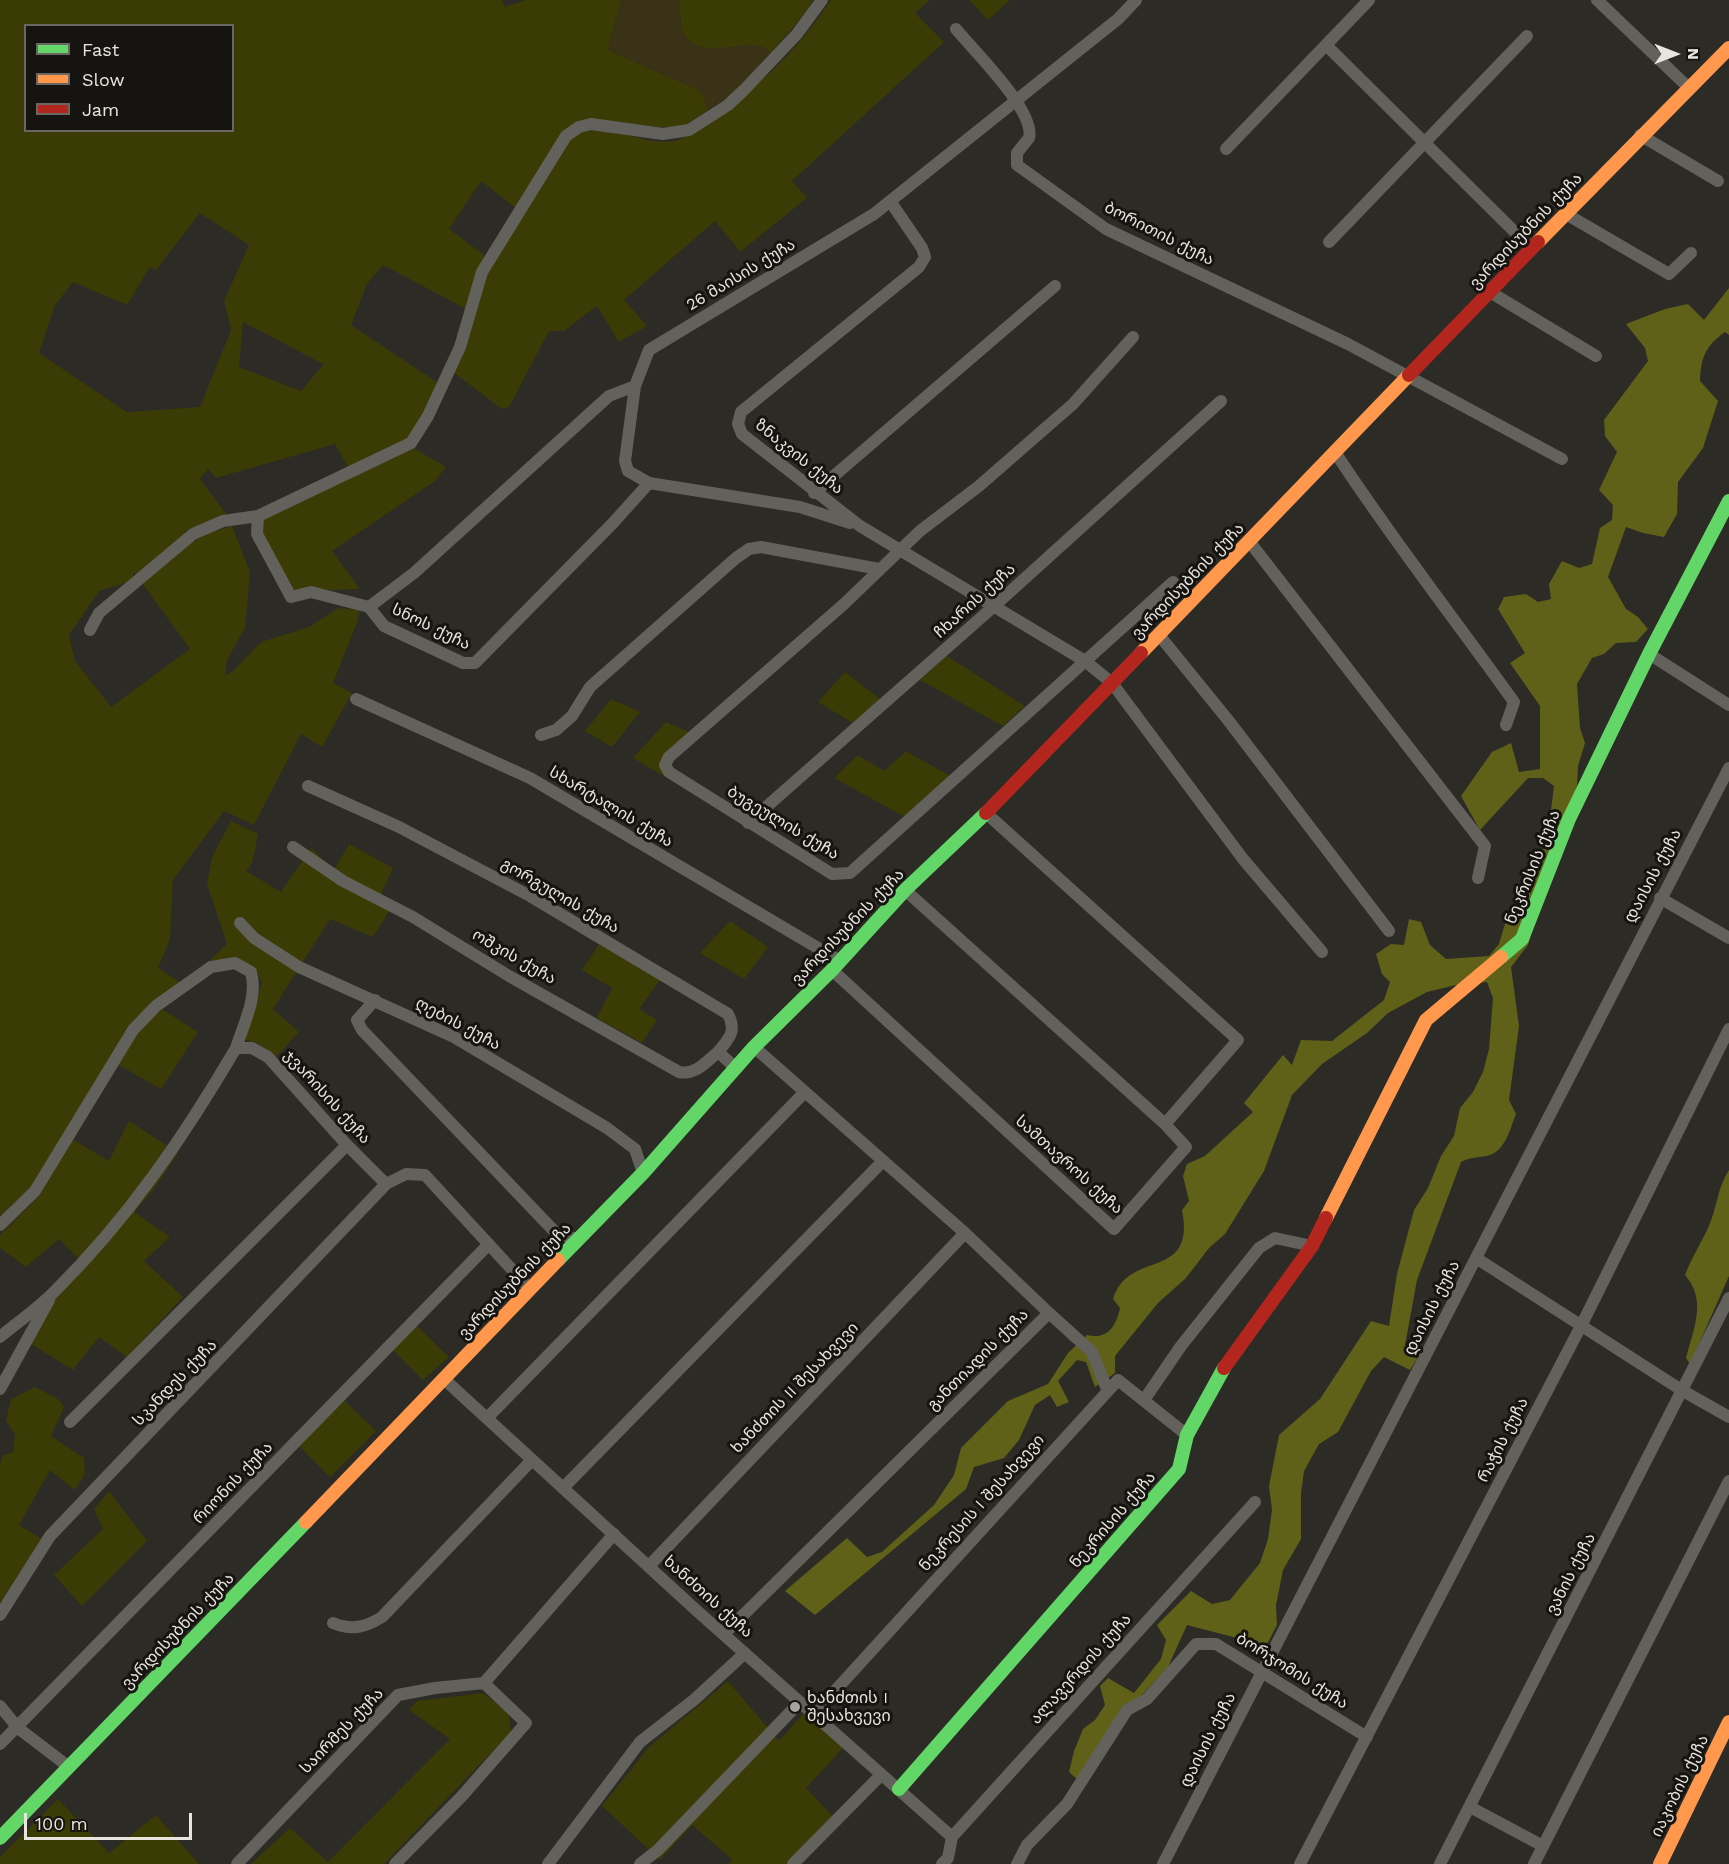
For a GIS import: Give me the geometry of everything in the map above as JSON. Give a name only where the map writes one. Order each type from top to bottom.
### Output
[{"type":"street","points":[[90,630],[99,613],[193,534],[223,521],[258,516],[411,443],[428,417],[460,347],[482,272],[566,136],[579,127],[591,124],[663,134],[689,130],[728,105],[744,90],[797,34],[822,0]]},
{"type":"street","name":"26 მაისის ქუჩა","points":[[860,526],[800,507],[649,483],[628,471],[625,461],[635,386],[649,350],[874,214],[1118,19],[1136,0]]},
{"type":"street","points":[[1226,149],[1369,0]]},
{"type":"street","points":[[1597,0],[1689,88]]},
{"type":"street","name":"ბორითის ქუჩა","points":[[956,29],[1016,100],[1029,123],[1031,132],[1015,158],[1017,165],[1106,229],[1411,376]]},
{"type":"street","points":[[1329,242],[1527,36]]},
{"type":"street","points":[[1327,46],[1532,249]]},
{"type":"street","name":"ვარდისუბნის ქუჩა","points":[[0,1838],[444,1379],[529,1288],[643,1173],[754,1047],[836,965],[905,890],[986,813],[1160,635],[1641,135],[1726,56]]},
{"type":"street","points":[[1641,135],[1718,181]]},
{"type":"street","name":"ზნაკვის ქუჩა","points":[[890,201],[922,248],[925,257],[919,267],[741,412],[738,424],[742,434],[814,493],[860,526],[992,608],[1085,661],[1113,683],[1243,860],[1322,952]]},
{"type":"street","points":[[1566,214],[1669,274],[1691,254]]},
{"type":"street","points":[[814,493],[1055,286]]},
{"type":"street","points":[[1490,292],[1596,356]]},
{"type":"street","name":"ბუგეულის ქუჩა","points":[[1133,336],[1073,404],[979,486],[899,551],[844,604],[669,757],[665,765],[669,772],[832,874],[850,873],[1173,582]]},
{"type":"street","points":[[1411,376],[1562,459]]},
{"type":"street","name":"სნოს ქუჩა","points":[[635,386],[609,396],[414,573],[369,607],[384,626],[463,663],[475,663],[605,532],[649,483]]},
{"type":"street","name":"ჩხარის ქუჩა","points":[[748,823],[992,608],[1221,401]]},
{"type":"street","points":[[1335,452],[1380,521],[1431,585],[1514,702],[1506,725]]},
{"type":"street","name":"ნეკრისის ქუჩა","points":[[899,1789],[1179,1469],[1187,1435],[1219,1375],[1312,1246],[1426,1020],[1522,939],[1569,819],[1649,654],[1729,501]]},
{"type":"street","points":[[258,516],[257,534],[291,597],[311,592],[369,607]]},
{"type":"street","points":[[1249,541],[1485,846],[1478,878]]},
{"type":"street","points":[[541,735],[556,730],[572,716],[590,687],[735,558],[749,549],[761,547],[879,569]]},
{"type":"street","points":[[1160,635],[1389,931]]},
{"type":"street","points":[[1649,654],[1729,705]]},
{"type":"street","name":"სხარტალის ქუჩა","points":[[356,699],[530,778],[836,965]]},
{"type":"street","name":"დაისის ქუჩა","points":[[1162,1864],[1729,768]]},
{"type":"street","name":"გორგულის ქუჩა","points":[[308,786],[399,827],[520,891],[728,1014],[733,1023],[732,1035],[718,1052]]},
{"type":"street","points":[[905,890],[1164,1124],[1238,1040],[986,813]]},
{"type":"street","name":"ოშკის ქუჩა","points":[[293,847],[343,881],[413,917],[509,976],[679,1072],[688,1073],[699,1068],[718,1052]]},
{"type":"street","points":[[1660,898],[1729,938]]},
{"type":"street","name":"ღების ქუჩა","points":[[240,923],[254,938],[299,967],[454,1037],[607,1128],[635,1149],[643,1173]]},
{"type":"street","points":[[0,1225],[34,1191],[133,1030],[156,1006],[211,967],[235,963],[251,972],[254,984],[251,1004],[236,1048],[196,1115],[153,1180],[53,1294],[0,1337]]},
{"type":"street","name":"სამთავროს ქუჩა","points":[[836,965],[1114,1229],[1186,1147],[1164,1124]]},
{"type":"street","points":[[375,1000],[357,1020],[362,1030],[556,1233],[577,1239]]},
{"type":"street","name":"რაჭის ქუჩა","points":[[1300,1864],[1581,1326],[1729,1029]]},
{"type":"street","name":"განთიადის ქუჩა","points":[[724,1634],[1049,1313],[965,1233],[754,1047]]},
{"type":"street","name":"ჯვარისის ქუჩა","points":[[236,1048],[252,1048],[268,1057],[347,1145],[386,1184]]},
{"type":"street","points":[[718,1052],[736,1068]]},
{"type":"street","points":[[487,1418],[804,1093]]},
{"type":"street","points":[[70,1422],[347,1145]]},
{"type":"street","points":[[563,1488],[882,1162]]},
{"type":"street","points":[[386,1184],[406,1174],[425,1175],[529,1288]]},
{"type":"street","name":"სკანდეს ქუჩა","points":[[0,1615],[50,1536],[386,1184]]},
{"type":"street","name":"ხანძთის II შესახვევი","points":[[649,1566],[965,1233]]},
{"type":"street","points":[[1144,1400],[1181,1346],[1259,1248],[1275,1238],[1312,1246]]},
{"type":"street","name":"რიონის ქუჩა","points":[[0,1744],[489,1244]]},
{"type":"street","points":[[1476,1258],[1683,1391],[1729,1417]]},
{"type":"street","points":[[0,1389],[53,1294]]},
{"type":"street","name":"ვანის ქუჩა","points":[[1440,1864],[1729,1298]]},
{"type":"street","points":[[1049,1313],[1092,1352],[1107,1389],[1118,1380],[1187,1435]]},
{"type":"street","name":"ხანძთის ქუჩა","points":[[444,1379],[880,1776],[899,1789],[952,1837]]},
{"type":"street","name":"ნეკრესის I შესახვევი","points":[[813,1715],[1107,1389]]},
{"type":"street","points":[[333,1623],[349,1628],[360,1628],[382,1617],[532,1460]]},
{"type":"street","points":[[1534,1864],[1729,1481]]},
{"type":"street","name":"ალავერდის ქუჩა","points":[[942,1864],[948,1858],[952,1837],[1255,1502]]},
{"type":"street","points":[[395,1864],[462,1796],[526,1723],[484,1683],[614,1534]]},
{"type":"street","name":"ბორჯომის ქუჩა","points":[[1017,1864],[1027,1845],[1067,1804],[1127,1710],[1147,1699],[1196,1644],[1216,1644],[1367,1737]]},
{"type":"street","points":[[548,1864],[640,1742],[695,1699],[745,1653]]},
{"type":"street","name":"საირმეს ქუჩა","points":[[237,1864],[398,1695],[435,1688],[484,1683]]},
{"type":"street","points":[[640,1864],[658,1850],[800,1703]]},
{"type":"street","points":[[0,1706],[18,1728],[69,1767]]},
{"type":"street","name":"იაკობის ქუჩა","points":[[1660,1864],[1729,1722]]},
{"type":"street","points":[[793,1864],[880,1776]]},
{"type":"street","points":[[1470,1807],[1543,1846]]},
{"type":"shaded area","points":[[0,0],[502,0],[505,7],[526,0],[621,0],[608,50],[701,91],[708,110],[681,128],[579,123],[517,209],[481,181],[449,229],[484,255],[466,309],[383,265],[367,284],[351,325],[438,383],[427,410],[404,442],[350,470],[335,444],[216,478],[208,469],[200,479],[226,514],[184,532],[191,543],[206,534],[232,526],[250,572],[245,628],[227,660],[225,676],[233,671],[261,642],[309,627],[338,608],[359,610],[358,620],[333,683],[352,693],[322,747],[301,734],[254,825],[224,811],[173,880],[170,939],[158,968],[181,983],[156,1002],[33,1185],[0,1216]],"holes":[[[200,213],[249,245],[224,301],[231,330],[200,407],[127,412],[39,353],[55,305],[73,282],[127,305],[150,267],[156,270]],[[243,322],[323,364],[323,365],[301,391],[239,367]],[[134,572],[190,649],[111,707],[75,661],[69,635],[99,591],[131,581]]]},
{"type":"shaded area","points":[[678,0],[813,0],[807,11],[771,53],[759,46],[705,48],[695,45],[687,38],[682,28]]},
{"type":"shaded area","points":[[831,0],[930,0],[915,13],[944,42],[792,181],[807,198],[740,252],[715,221],[624,300],[647,326],[619,342],[597,306],[564,331],[549,331],[509,407],[502,409],[453,372],[486,273],[568,139],[581,132],[594,130],[661,142],[681,139],[736,102],[772,71],[804,37]]},
{"type":"shaded area","points":[[969,0],[1010,0],[988,20]]},
{"type":"shaded area","points":[[1729,288],[1729,335],[1725,332],[1705,353],[1700,381],[1718,401],[1703,448],[1678,482],[1677,514],[1664,537],[1626,527],[1608,577],[1626,609],[1638,617],[1648,629],[1636,642],[1616,643],[1604,654],[1592,658],[1577,684],[1580,728],[1585,743],[1578,766],[1577,786],[1528,945],[1511,967],[1519,1026],[1509,1100],[1516,1114],[1507,1138],[1500,1148],[1490,1155],[1461,1162],[1417,1280],[1405,1345],[1418,1357],[1410,1370],[1384,1357],[1371,1371],[1338,1432],[1319,1444],[1304,1471],[1301,1493],[1301,1539],[1283,1570],[1276,1605],[1277,1625],[1261,1656],[1237,1638],[1187,1625],[1168,1667],[1140,1697],[1124,1705],[1077,1779],[1069,1772],[1074,1751],[1083,1729],[1095,1720],[1105,1705],[1100,1686],[1108,1678],[1134,1693],[1161,1659],[1166,1640],[1157,1625],[1191,1591],[1212,1604],[1230,1600],[1260,1563],[1268,1539],[1272,1510],[1269,1486],[1279,1435],[1320,1399],[1371,1321],[1389,1326],[1397,1274],[1414,1210],[1428,1188],[1441,1156],[1454,1136],[1460,1108],[1473,1092],[1483,1072],[1489,1049],[1493,998],[1487,982],[1456,985],[1427,992],[1388,1013],[1367,1033],[1322,1064],[1292,1095],[1264,1171],[1225,1234],[1209,1248],[1186,1278],[1158,1303],[1115,1356],[1115,1373],[1095,1387],[1086,1362],[1077,1360],[1058,1381],[1069,1402],[1057,1407],[1050,1395],[1035,1405],[1019,1440],[1004,1458],[974,1467],[966,1489],[815,1615],[785,1591],[847,1538],[867,1557],[882,1552],[934,1505],[954,1475],[961,1448],[1008,1401],[1048,1384],[1068,1353],[1087,1335],[1100,1336],[1110,1330],[1120,1308],[1113,1299],[1121,1283],[1132,1274],[1171,1256],[1179,1247],[1184,1232],[1182,1210],[1189,1201],[1183,1176],[1187,1164],[1205,1156],[1253,1112],[1244,1103],[1283,1055],[1292,1065],[1301,1040],[1332,1041],[1384,1000],[1390,982],[1382,974],[1376,954],[1391,944],[1404,945],[1409,919],[1421,922],[1430,945],[1446,959],[1489,956],[1499,944],[1507,917],[1530,892],[1535,863],[1547,843],[1554,786],[1543,778],[1528,778],[1480,830],[1461,796],[1492,752],[1511,743],[1519,772],[1540,769],[1540,706],[1510,663],[1525,653],[1498,609],[1504,597],[1526,594],[1538,602],[1551,599],[1549,584],[1562,561],[1579,568],[1592,564],[1600,528],[1612,520],[1613,505],[1599,490],[1617,452],[1605,436],[1604,420],[1648,361],[1645,348],[1626,324],[1665,309],[1688,304],[1704,320]]},
{"type":"shaded area","points":[[413,448],[446,467],[435,481],[332,551],[360,589],[312,591],[290,588],[261,536],[262,520]]},
{"type":"shaded area","points":[[947,656],[1025,706],[1003,726],[920,680]]},
{"type":"shaded area","points":[[845,672],[881,700],[853,723],[818,702]]},
{"type":"shaded area","points":[[611,699],[640,712],[612,747],[585,731]]},
{"type":"shaded area","points":[[666,722],[691,733],[661,767],[665,777],[633,758]]},
{"type":"shaded area","points":[[906,751],[950,776],[905,817],[834,778],[858,755],[884,771]]},
{"type":"shaded area","points":[[231,821],[258,834],[252,864],[246,871],[281,892],[311,848],[334,870],[349,844],[393,868],[377,903],[390,910],[373,937],[330,919],[273,1009],[299,1032],[276,1057],[259,1044],[243,1039],[262,983],[257,970],[241,960],[210,960],[227,944],[207,884],[212,857]]},
{"type":"shaded area","points":[[730,921],[768,947],[744,979],[700,953]]},
{"type":"shaded area","points":[[599,944],[660,980],[639,1009],[657,1020],[642,1043],[597,1018],[612,988],[582,970]]},
{"type":"shaded area","points":[[162,1009],[198,1032],[161,1089],[117,1064],[137,1031]]},
{"type":"shaded area","points":[[129,1121],[178,1153],[153,1190],[134,1212],[170,1237],[144,1261],[183,1297],[127,1357],[99,1337],[73,1370],[31,1344],[53,1299],[87,1267],[59,1239],[26,1267],[0,1248],[0,1235],[40,1195],[72,1139],[109,1161]]},
{"type":"shaded area","points":[[1729,1170],[1729,1276],[1690,1364],[1686,1358],[1695,1325],[1697,1304],[1696,1294],[1685,1275],[1708,1228],[1722,1184]]},
{"type":"shaded area","points":[[417,1326],[449,1357],[423,1380],[392,1349]]},
{"type":"shaded area","points":[[35,1387],[58,1399],[64,1407],[51,1436],[84,1458],[85,1474],[75,1490],[50,1470],[19,1525],[42,1539],[0,1603],[0,1464],[3,1455],[13,1452],[15,1434],[6,1421],[11,1399]]},
{"type":"shaded area","points":[[344,1400],[376,1431],[330,1477],[298,1445]]},
{"type":"shaded area","points":[[109,1491],[147,1541],[82,1606],[54,1575],[103,1529],[94,1509]]},
{"type":"shaded area","points":[[728,1681],[779,1741],[804,1713],[843,1748],[806,1788],[840,1824],[801,1864],[728,1864],[732,1859],[692,1825],[660,1860],[602,1806],[649,1747]]},
{"type":"shaded area","points":[[483,1693],[509,1713],[511,1732],[384,1864],[251,1864],[290,1828],[328,1862],[450,1739],[409,1710],[417,1701]]},
{"type":"shaded area","points":[[58,1799],[109,1853],[156,1815],[199,1864],[0,1864],[0,1857]]},
{"type":"sand","points":[[621,0],[678,0],[682,28],[687,38],[695,45],[705,48],[759,46],[771,53],[738,91],[708,110],[701,91],[608,50]]},
{"type":"traffic: fast","points":[[1501,957],[1522,939],[1569,819],[1649,654],[1729,501]]},
{"type":"traffic: fast","points":[[558,1260],[643,1173],[754,1047],[832,970],[905,890],[986,813]]},
{"type":"traffic: fast","points":[[899,1789],[1179,1469],[1187,1435],[1224,1368]]},
{"type":"traffic: fast","points":[[0,1838],[306,1522]]},
{"type":"traffic: slow","points":[[1538,242],[1729,48]]},
{"type":"traffic: slow","points":[[1141,653],[1409,375]]},
{"type":"traffic: slow","points":[[1326,1218],[1426,1020],[1501,957]]},
{"type":"traffic: slow","points":[[306,1522],[558,1260]]},
{"type":"traffic: slow","points":[[1660,1864],[1729,1722]]},
{"type":"traffic: jam","points":[[1409,375],[1538,242]]},
{"type":"traffic: jam","points":[[986,813],[1141,653]]},
{"type":"traffic: jam","points":[[1224,1368],[1312,1246],[1326,1218]]},
{"type":"place","name":"ხანძთის I შესახვევი","points":[[795,1707]]}]
